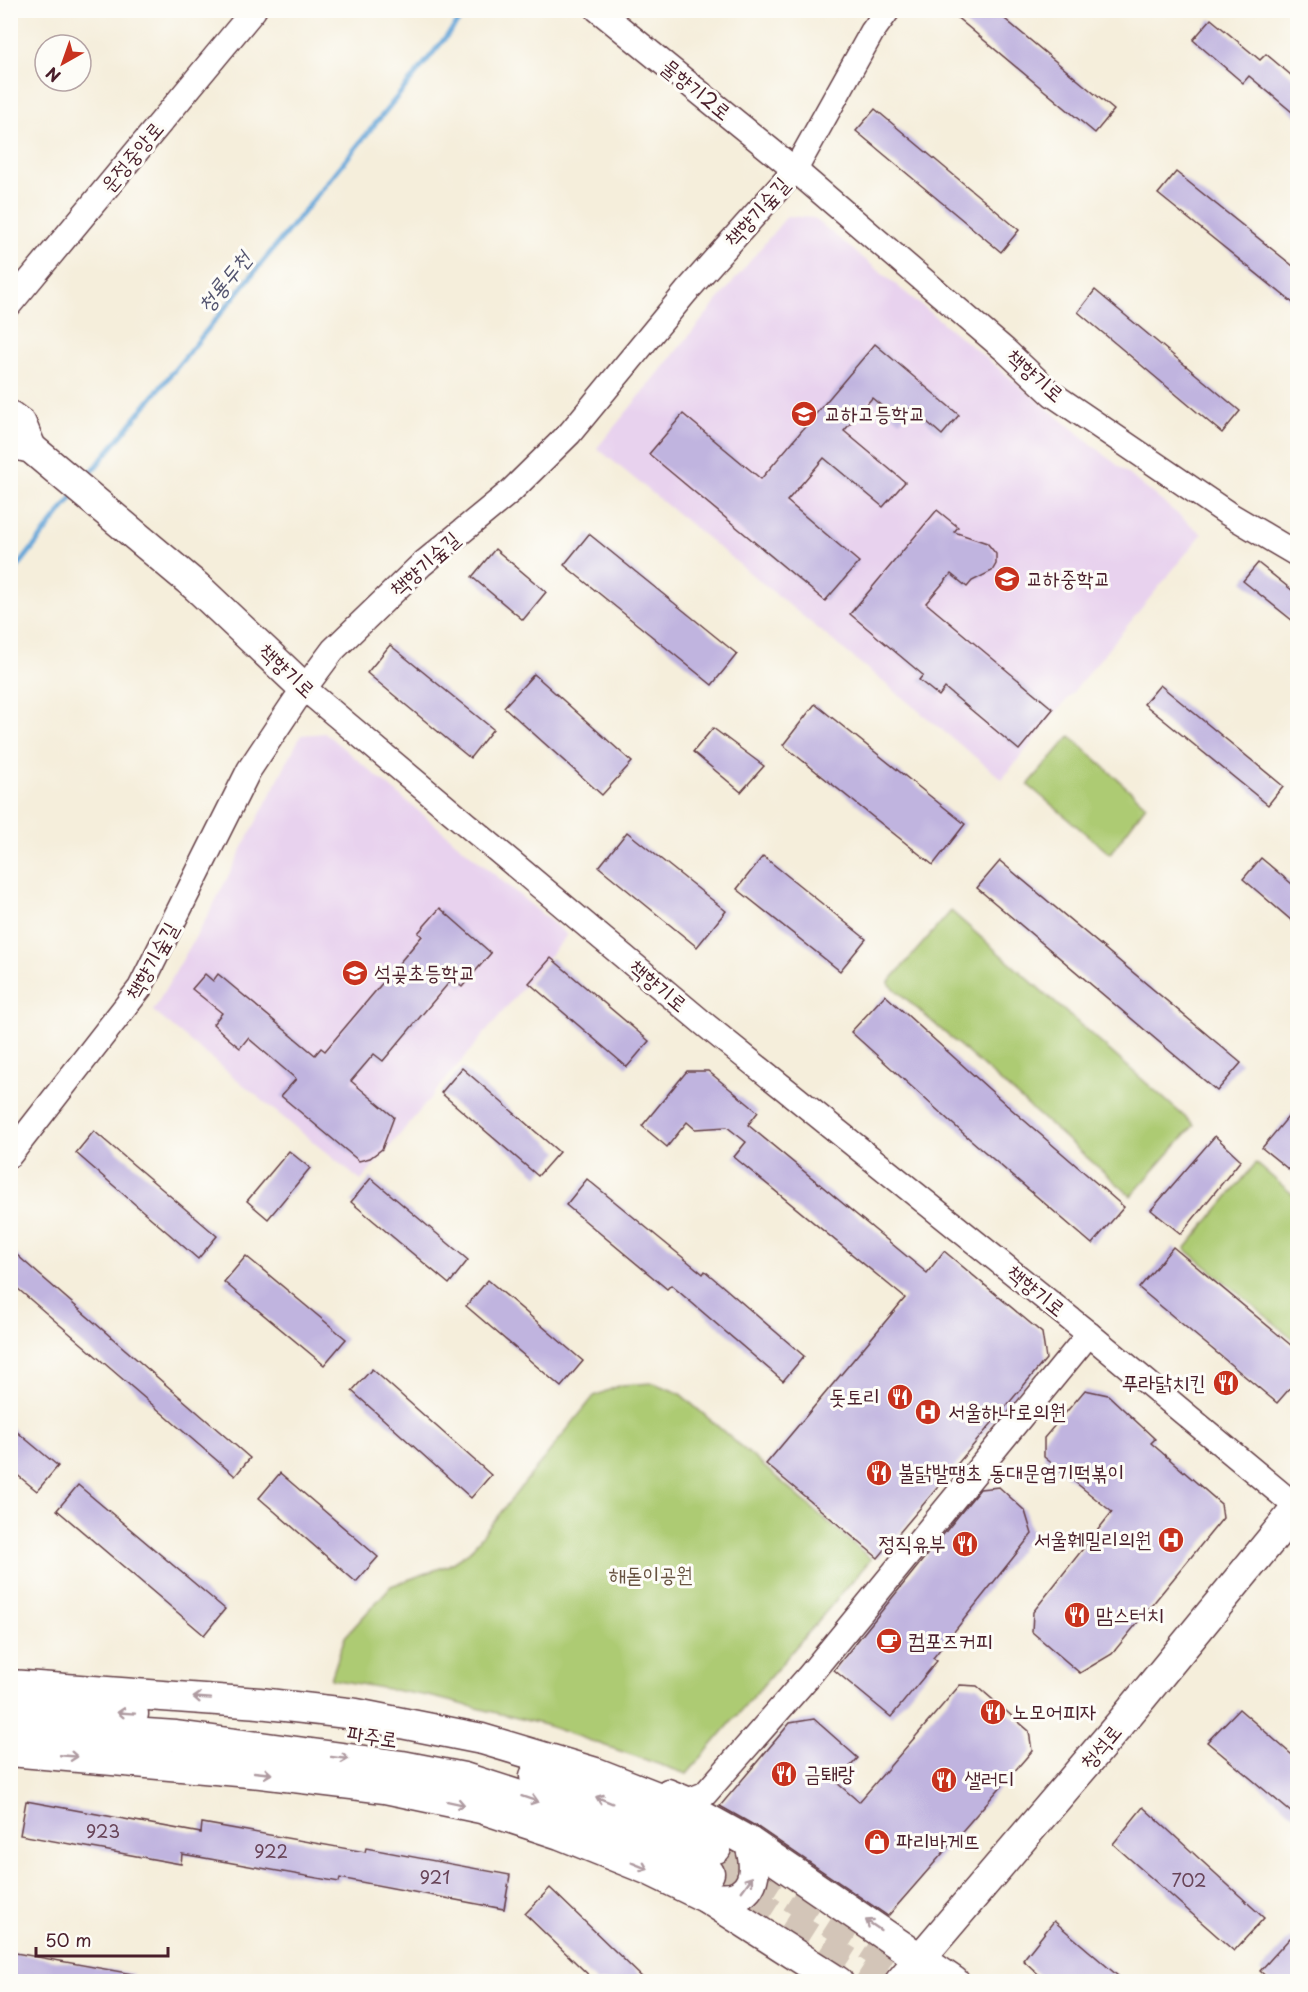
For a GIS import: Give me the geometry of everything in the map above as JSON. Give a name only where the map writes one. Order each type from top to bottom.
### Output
[{"type":"main road","name":"책향기로","points":[[10,416],[21,424],[21,446],[133,533],[197,587],[305,689]]},
{"type":"main road","name":"청석로","points":[[900,1982],[1120,1724],[1298,1508]]},
{"type":"main road","points":[[10,1685],[247,1702],[316,1710],[482,1739],[596,1773],[693,1811],[749,1842],[922,1957],[954,1982]]},
{"type":"main road","name":"파주로","points":[[10,1705],[274,1723],[407,1742],[470,1756],[575,1788],[711,1873]]},
{"type":"main road","name":"파주로","points":[[10,1725],[176,1737],[402,1766],[454,1776],[582,1816],[711,1873]]},
{"type":"main road","points":[[10,1751],[261,1773],[385,1788],[481,1808],[560,1834],[647,1869],[711,1873],[838,1982]]},
{"type":"main road","points":[[711,1873],[732,1898],[750,1885],[756,1861],[749,1842]]},
{"type":"street","name":"운정중앙로","points":[[10,304],[254,10]]},
{"type":"street","name":"물향기2로","points":[[598,10],[795,170]]},
{"type":"street","name":"책향기숲길","points":[[10,1155],[140,988],[249,770],[333,650],[405,580],[511,491],[570,433],[686,292],[795,170],[872,32],[888,10]]},
{"type":"street","name":"책향기로","points":[[795,170],[1005,350],[1052,394],[1227,513],[1298,555]]},
{"type":"street","name":"책향기로","points":[[305,689],[758,1069],[1089,1334],[1298,1508]]},
{"type":"street","points":[[316,1710],[349,1702],[512,1738],[595,1761],[690,1800],[697,1799],[808,1677],[1089,1334]]},
{"type":"shaded area","points":[[787,216],[814,218],[1202,534],[1002,779],[597,448]]},
{"type":"shaded area","name":"석곶초등학교","points":[[325,733],[567,935],[361,1181],[153,1011],[207,917],[301,735]]},
{"type":"green space","points":[[1070,736],[1146,805],[1110,854],[1028,785]]},
{"type":"green space","points":[[951,911],[1194,1125],[1131,1196],[888,983]]},
{"type":"green space","points":[[1256,1163],[1297,1198],[1297,1342],[1185,1249]]},
{"type":"green space","name":"해돋이공원","points":[[653,1383],[679,1393],[871,1559],[687,1774],[545,1725],[433,1697],[331,1679],[345,1637],[391,1586],[449,1565],[469,1552],[594,1396],[621,1385]]},
{"type":"building","points":[[948,10],[994,10],[1114,110],[1095,133]]},
{"type":"building","points":[[1211,19],[1260,60],[1266,54],[1298,81],[1298,117],[1249,76],[1243,83],[1193,40]]},
{"type":"building","points":[[875,109],[1019,230],[1001,252],[856,131]]},
{"type":"building","points":[[1176,172],[1298,270],[1298,307],[1158,194]]},
{"type":"building","points":[[1095,290],[1240,411],[1222,433],[1078,312]]},
{"type":"building","points":[[875,344],[959,415],[942,435],[911,408],[900,421],[872,398],[844,431],[905,482],[883,507],[824,458],[787,501],[859,562],[825,601],[649,454],[683,414],[761,479]]},
{"type":"building","points":[[937,510],[958,527],[954,532],[987,543],[996,554],[996,564],[992,571],[972,581],[967,587],[951,574],[926,603],[1053,709],[1019,750],[945,688],[939,696],[919,680],[923,675],[850,614]]},
{"type":"building","points":[[589,534],[737,654],[712,685],[564,565]]},
{"type":"building","points":[[495,549],[546,592],[523,620],[472,577]]},
{"type":"building","points":[[1258,563],[1298,595],[1298,625],[1243,581]]},
{"type":"building","points":[[390,645],[493,729],[470,758],[367,673]]},
{"type":"building","points":[[534,674],[632,762],[602,795],[504,707]]},
{"type":"building","points":[[1160,685],[1283,786],[1268,805],[1144,704]]},
{"type":"building","points":[[815,704],[965,824],[933,865],[783,745]]},
{"type":"building","points":[[713,728],[764,766],[741,792],[693,752]]},
{"type":"building","points":[[627,832],[726,911],[697,947],[599,867]]},
{"type":"building","points":[[763,856],[866,939],[840,971],[737,889]]},
{"type":"building","points":[[1261,858],[1298,889],[1298,926],[1243,879]]},
{"type":"building","points":[[1000,861],[1241,1063],[1217,1091],[977,888]]},
{"type":"building","points":[[440,908],[491,953],[462,987],[452,979],[383,1061],[374,1054],[351,1081],[394,1117],[382,1149],[370,1158],[359,1161],[281,1096],[296,1079],[248,1038],[240,1048],[229,1039],[213,1024],[222,1013],[192,989],[205,974],[213,981],[218,974],[315,1055],[321,1048],[325,1051],[422,936],[418,933]]},
{"type":"building","points":[[551,958],[649,1041],[627,1067],[529,983]]},
{"type":"building","points":[[885,995],[1124,1207],[1092,1244],[964,1134],[851,1032]]},
{"type":"building","points":[[462,1068],[559,1152],[538,1176],[441,1093]]},
{"type":"building","points":[[687,1071],[708,1071],[758,1112],[748,1125],[927,1273],[944,1251],[1042,1333],[1046,1359],[878,1558],[766,1464],[905,1298],[734,1157],[746,1142],[727,1127],[695,1129],[687,1122],[667,1147],[642,1126]]},
{"type":"building","points":[[1298,1105],[1298,1177],[1262,1148]]},
{"type":"building","points":[[94,1131],[217,1236],[198,1259],[76,1153]]},
{"type":"building","points":[[1215,1136],[1241,1160],[1181,1234],[1151,1210]]},
{"type":"building","points":[[289,1151],[310,1168],[268,1219],[247,1201]]},
{"type":"building","points":[[371,1178],[468,1260],[449,1284],[351,1202]]},
{"type":"building","points":[[587,1179],[703,1274],[705,1271],[804,1356],[783,1381],[671,1285],[667,1289],[566,1205]]},
{"type":"building","points":[[1173,1247],[1298,1351],[1298,1379],[1277,1403],[1139,1288]]},
{"type":"building","points":[[10,1249],[250,1458],[235,1476],[10,1282]]},
{"type":"building","points":[[246,1256],[346,1339],[324,1365],[224,1282]]},
{"type":"building","points":[[488,1280],[583,1361],[561,1387],[466,1306]]},
{"type":"building","points":[[372,1369],[491,1475],[471,1498],[352,1391]]},
{"type":"building","points":[[1085,1390],[1108,1395],[1155,1439],[1151,1443],[1221,1504],[1223,1518],[1112,1654],[1080,1673],[1032,1632],[1033,1612],[1112,1512],[1044,1457],[1044,1438]]},
{"type":"building","points":[[10,1426],[58,1466],[37,1491],[10,1469]]},
{"type":"building","points":[[280,1473],[378,1557],[356,1582],[259,1498]]},
{"type":"building","points":[[78,1485],[225,1609],[204,1635],[57,1510]]},
{"type":"building","points":[[999,1487],[1025,1511],[1032,1534],[933,1658],[937,1661],[891,1717],[834,1670],[980,1489]]},
{"type":"building","points":[[960,1685],[977,1686],[1029,1731],[1032,1751],[888,1916],[759,1828],[720,1806],[790,1723],[814,1719],[858,1758],[836,1782],[859,1802]]},
{"type":"building","points":[[1239,1709],[1298,1760],[1298,1818],[1207,1742]]},
{"type":"building","points":[[26,1801],[201,1833],[202,1823],[365,1852],[366,1848],[510,1875],[504,1909],[340,1878],[339,1882],[182,1854],[181,1864],[20,1835]]},
{"type":"building","points":[[1143,1807],[1264,1918],[1234,1951],[1113,1844]]},
{"type":"building","points":[[550,1888],[647,1982],[596,1982],[525,1914]]},
{"type":"building","points":[[1054,1921],[1125,1982],[1047,1982],[1023,1960]]},
{"type":"building","points":[[1290,1938],[1298,1945],[1298,1982],[1272,1982],[1260,1971]]},
{"type":"building","points":[[10,1952],[133,1974],[132,1982],[10,1982]]},
{"type":"waterway","name":"청룡두천","points":[[84,481],[468,10]]},
{"type":"waterway","name":"청룡두천","points":[[10,577],[73,496]]},
{"type":"tunnel","points":[[716,1848],[924,1982]]},
{"type":"tunnel","points":[[709,1873],[880,1982]]},
{"type":"place","name":"교하고등학교","points":[[804,414]]},
{"type":"place","name":"교하중학교","points":[[1007,579]]},
{"type":"place","name":"석곶초등학교","points":[[355,973]]},
{"type":"place","name":"푸라닭치킨","points":[[1226,1383]]},
{"type":"place","name":"돗토리","points":[[900,1397]]},
{"type":"place","name":"서울하나로의원","points":[[928,1412]]},
{"type":"place","name":"불닭발땡초 동대문엽기떡볶이","points":[[879,1473]]},
{"type":"place","name":"서울훼밀리의원","points":[[1171,1540]]},
{"type":"place","name":"정직유부","points":[[965,1544]]},
{"type":"place","name":"맘스터치","points":[[1077,1615]]},
{"type":"place","name":"컴포즈커피","points":[[889,1641]]},
{"type":"place","name":"노모어피자","points":[[993,1712]]},
{"type":"place","name":"금퇘랑","points":[[784,1774]]},
{"type":"place","name":"샐러디","points":[[944,1780]]},
{"type":"place","name":"파리바게뜨","points":[[877,1842]]}]
